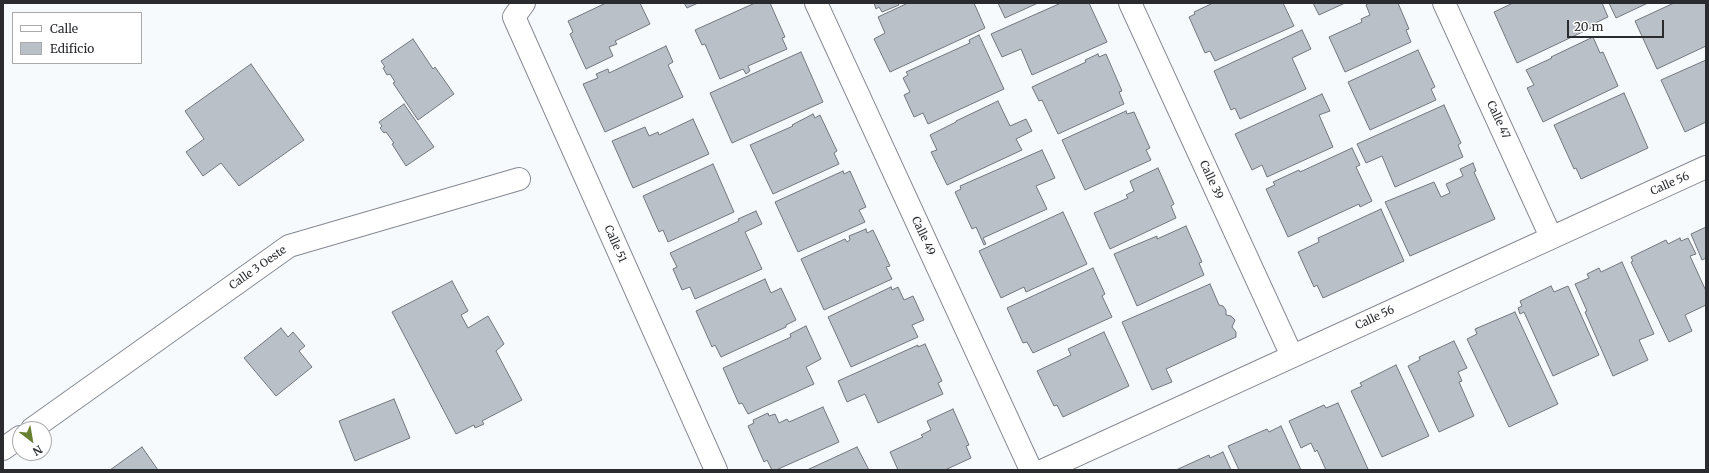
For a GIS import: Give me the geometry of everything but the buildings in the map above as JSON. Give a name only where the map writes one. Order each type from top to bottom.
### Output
[{"type":"street","name":"Calle 49","points":[[816,3],[1031,470]]},
{"type":"street","name":"Calle 39","points":[[1130,3],[1292,356]]},
{"type":"street","name":"Calle 47","points":[[1444,3],[1551,237]]},
{"type":"street","name":"Calle 51","points":[[519,10],[716,470]]},
{"type":"street","name":"Calle 56","points":[[1044,470],[1706,167]]},
{"type":"street","name":"Calle 3 Oeste","points":[[43,421],[289,246],[519,179]]},
{"type":"street","points":[[3,449],[12,443]]}]
